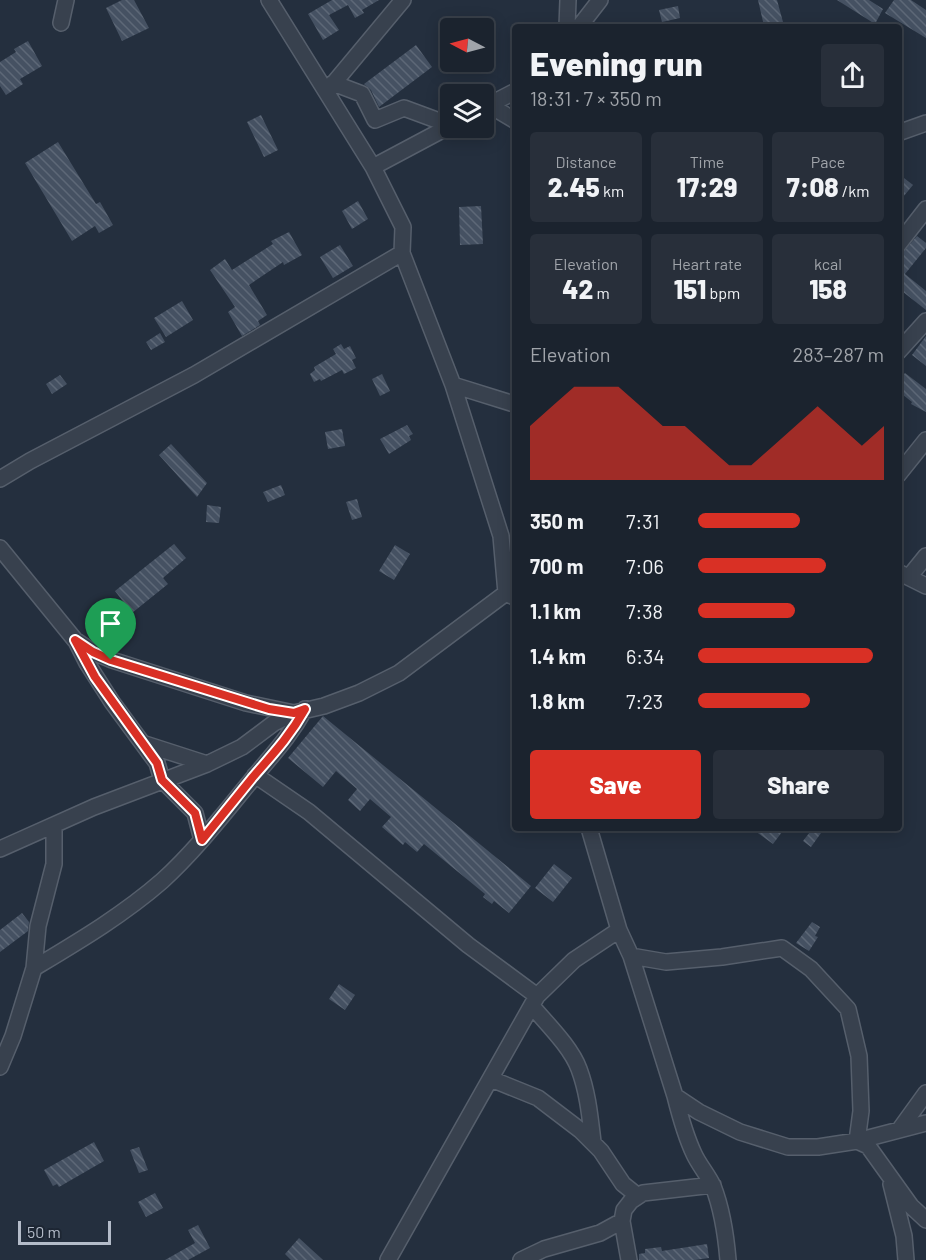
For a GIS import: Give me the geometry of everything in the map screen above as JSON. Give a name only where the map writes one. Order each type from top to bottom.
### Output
[{"type":"street","points":[[61,23],[66,0]]},
{"type":"street","points":[[0,849],[94,807],[207,764],[242,747],[274,723],[299,711],[324,706],[399,673],[510,595],[501,536],[453,385],[402,253],[403,227],[373,166],[329,88],[269,0]]},
{"type":"street","points":[[329,88],[403,0]]},
{"type":"street","points":[[567,24],[568,0]]},
{"type":"street","points":[[581,24],[600,0]]},
{"type":"street","points":[[329,88],[362,94],[375,120],[404,108],[440,121]]},
{"type":"street","points":[[494,102],[512,93]]},
{"type":"street","points":[[494,110],[512,119]]},
{"type":"street","points":[[902,131],[926,123]]},
{"type":"street","points":[[373,166],[440,130]]},
{"type":"street","points":[[902,240],[926,209]]},
{"type":"street","points":[[0,479],[194,375],[402,253]]},
{"type":"street","points":[[902,348],[926,321]]},
{"type":"street","points":[[453,385],[512,403]]},
{"type":"street","points":[[902,470],[926,440]]},
{"type":"street","points":[[0,548],[75,640],[106,694],[157,763],[162,780],[195,813],[202,840]]},
{"type":"street","points":[[926,556],[904,575],[926,586]]},
{"type":"street","points":[[75,640],[111,660],[246,703],[299,711]]},
{"type":"street","points":[[34,968],[118,916],[163,880],[202,840],[292,732],[299,711]]},
{"type":"street","points":[[145,744],[207,764]]},
{"type":"street","points":[[255,775],[309,812],[534,1001],[578,1067],[588,1100],[592,1142]]},
{"type":"street","points":[[0,1067],[13,1036],[34,968],[38,926],[54,864],[54,826]]},
{"type":"street","points":[[590,831],[619,930],[631,956],[685,1134],[695,1156],[713,1185],[722,1220],[728,1260]]},
{"type":"street","points":[[388,1260],[534,1001],[574,960],[619,930]]},
{"type":"street","points":[[631,956],[666,962],[783,948],[811,969],[848,1009],[859,1056],[861,1111],[857,1141]]},
{"type":"street","points":[[491,1079],[538,1098],[579,1130],[601,1151],[623,1184],[638,1196]]},
{"type":"street","points":[[900,1129],[926,1093]]},
{"type":"street","points":[[675,1096],[699,1112],[740,1132],[788,1147],[818,1148],[857,1141],[926,1123]]},
{"type":"street","points":[[857,1141],[868,1146],[911,1206],[926,1220]]},
{"type":"street","points":[[890,1176],[904,1236],[906,1260]]},
{"type":"street","points":[[629,1260],[622,1221],[624,1210],[638,1196],[643,1193],[713,1185]]},
{"type":"street","points":[[521,1260],[544,1249],[600,1233],[622,1221]]},
{"type":"building","points":[[122,0],[134,0],[149,28],[122,41],[106,8]]},
{"type":"building","points":[[332,0],[379,0],[362,10],[364,13],[355,18],[348,5],[329,15],[339,30],[323,40],[308,14]]},
{"type":"building","points":[[758,0],[777,0],[783,22],[764,24]]},
{"type":"building","points":[[837,0],[869,0],[883,9],[875,24]]},
{"type":"building","points":[[894,0],[911,0],[926,10],[926,38],[885,13]]},
{"type":"building","points":[[678,6],[680,18],[662,22],[659,10]]},
{"type":"building","points":[[28,41],[42,66],[20,79],[23,84],[6,95],[0,86],[0,62],[16,52],[14,49]]},
{"type":"building","points":[[416,45],[432,67],[379,107],[371,90],[364,84]]},
{"type":"building","points":[[261,115],[278,150],[264,157],[247,122]]},
{"type":"building","points":[[58,142],[96,204],[100,202],[113,225],[99,233],[95,226],[72,241],[25,163]]},
{"type":"building","points":[[904,178],[913,185],[902,198]]},
{"type":"building","points":[[358,201],[368,219],[352,229],[342,211]]},
{"type":"building","points":[[481,206],[483,244],[460,245],[459,207]]},
{"type":"building","points":[[289,232],[302,255],[284,265],[283,262],[249,285],[267,315],[258,321],[260,325],[242,336],[228,312],[235,307],[210,270],[225,259],[232,270],[273,244],[271,241]]},
{"type":"building","points":[[917,236],[926,243],[926,248],[905,274],[926,291],[926,310],[902,291],[902,253]]},
{"type":"building","points":[[340,245],[353,266],[333,278],[320,257]]},
{"type":"building","points":[[182,301],[193,320],[166,337],[154,318]]},
{"type":"building","points":[[160,333],[165,342],[151,350],[146,342]]},
{"type":"building","points":[[926,336],[926,366],[912,355]]},
{"type":"building","points":[[341,344],[344,349],[350,346],[356,358],[352,360],[356,368],[344,374],[342,370],[321,381],[320,379],[314,382],[310,374],[315,370],[314,367],[336,354],[333,349]]},
{"type":"building","points":[[905,373],[926,389],[926,412],[911,404],[912,402],[902,394],[902,376]]},
{"type":"building","points":[[382,374],[390,391],[380,396],[372,379]]},
{"type":"building","points":[[60,375],[67,384],[52,394],[46,384]]},
{"type":"building","points":[[407,425],[413,434],[409,436],[411,440],[389,454],[380,439]]},
{"type":"building","points":[[342,429],[345,446],[328,449],[325,432]]},
{"type":"building","points":[[171,444],[207,483],[197,497],[159,455]]},
{"type":"building","points":[[281,485],[285,495],[268,502],[263,492]]},
{"type":"building","points":[[357,499],[362,517],[352,520],[346,502]]},
{"type":"building","points":[[207,505],[221,507],[219,523],[206,522]]},
{"type":"building","points":[[174,544],[186,558],[163,578],[168,584],[132,613],[115,591]]},
{"type":"building","points":[[395,545],[410,554],[394,580],[379,571]]},
{"type":"building","points":[[323,716],[531,886],[509,913],[494,901],[492,904],[483,897],[485,894],[424,844],[417,852],[405,842],[403,845],[382,827],[391,817],[370,799],[360,811],[348,800],[357,789],[336,771],[323,787],[288,758]]},
{"type":"building","points":[[755,831],[783,831],[773,844]]},
{"type":"building","points":[[811,831],[821,833],[811,847],[803,841]]},
{"type":"building","points":[[554,864],[572,878],[553,902],[535,888]]},
{"type":"building","points":[[22,913],[29,922],[28,931],[0,952],[0,930]]},
{"type":"building","points":[[812,922],[820,927],[815,936],[818,937],[809,951],[796,943]]},
{"type":"building","points":[[339,984],[355,995],[345,1010],[329,999]]},
{"type":"building","points":[[94,1142],[104,1161],[59,1187],[57,1184],[53,1186],[44,1170]]},
{"type":"building","points":[[139,1147],[148,1170],[139,1173],[130,1150]]},
{"type":"building","points":[[155,1193],[163,1208],[146,1217],[138,1202]]},
{"type":"building","points":[[198,1225],[210,1248],[188,1260],[165,1260],[195,1243],[188,1230]]},
{"type":"building","points":[[299,1238],[323,1260],[291,1260],[285,1254]]},
{"type":"building","points":[[707,1244],[709,1258],[639,1260],[639,1254],[645,1253],[645,1249],[661,1247],[662,1251]]},
{"type":"route","points":[[75,640],[111,660],[269,709],[294,713],[305,709],[292,732],[202,840],[195,813],[162,780],[157,763],[95,677],[75,640]]}]
